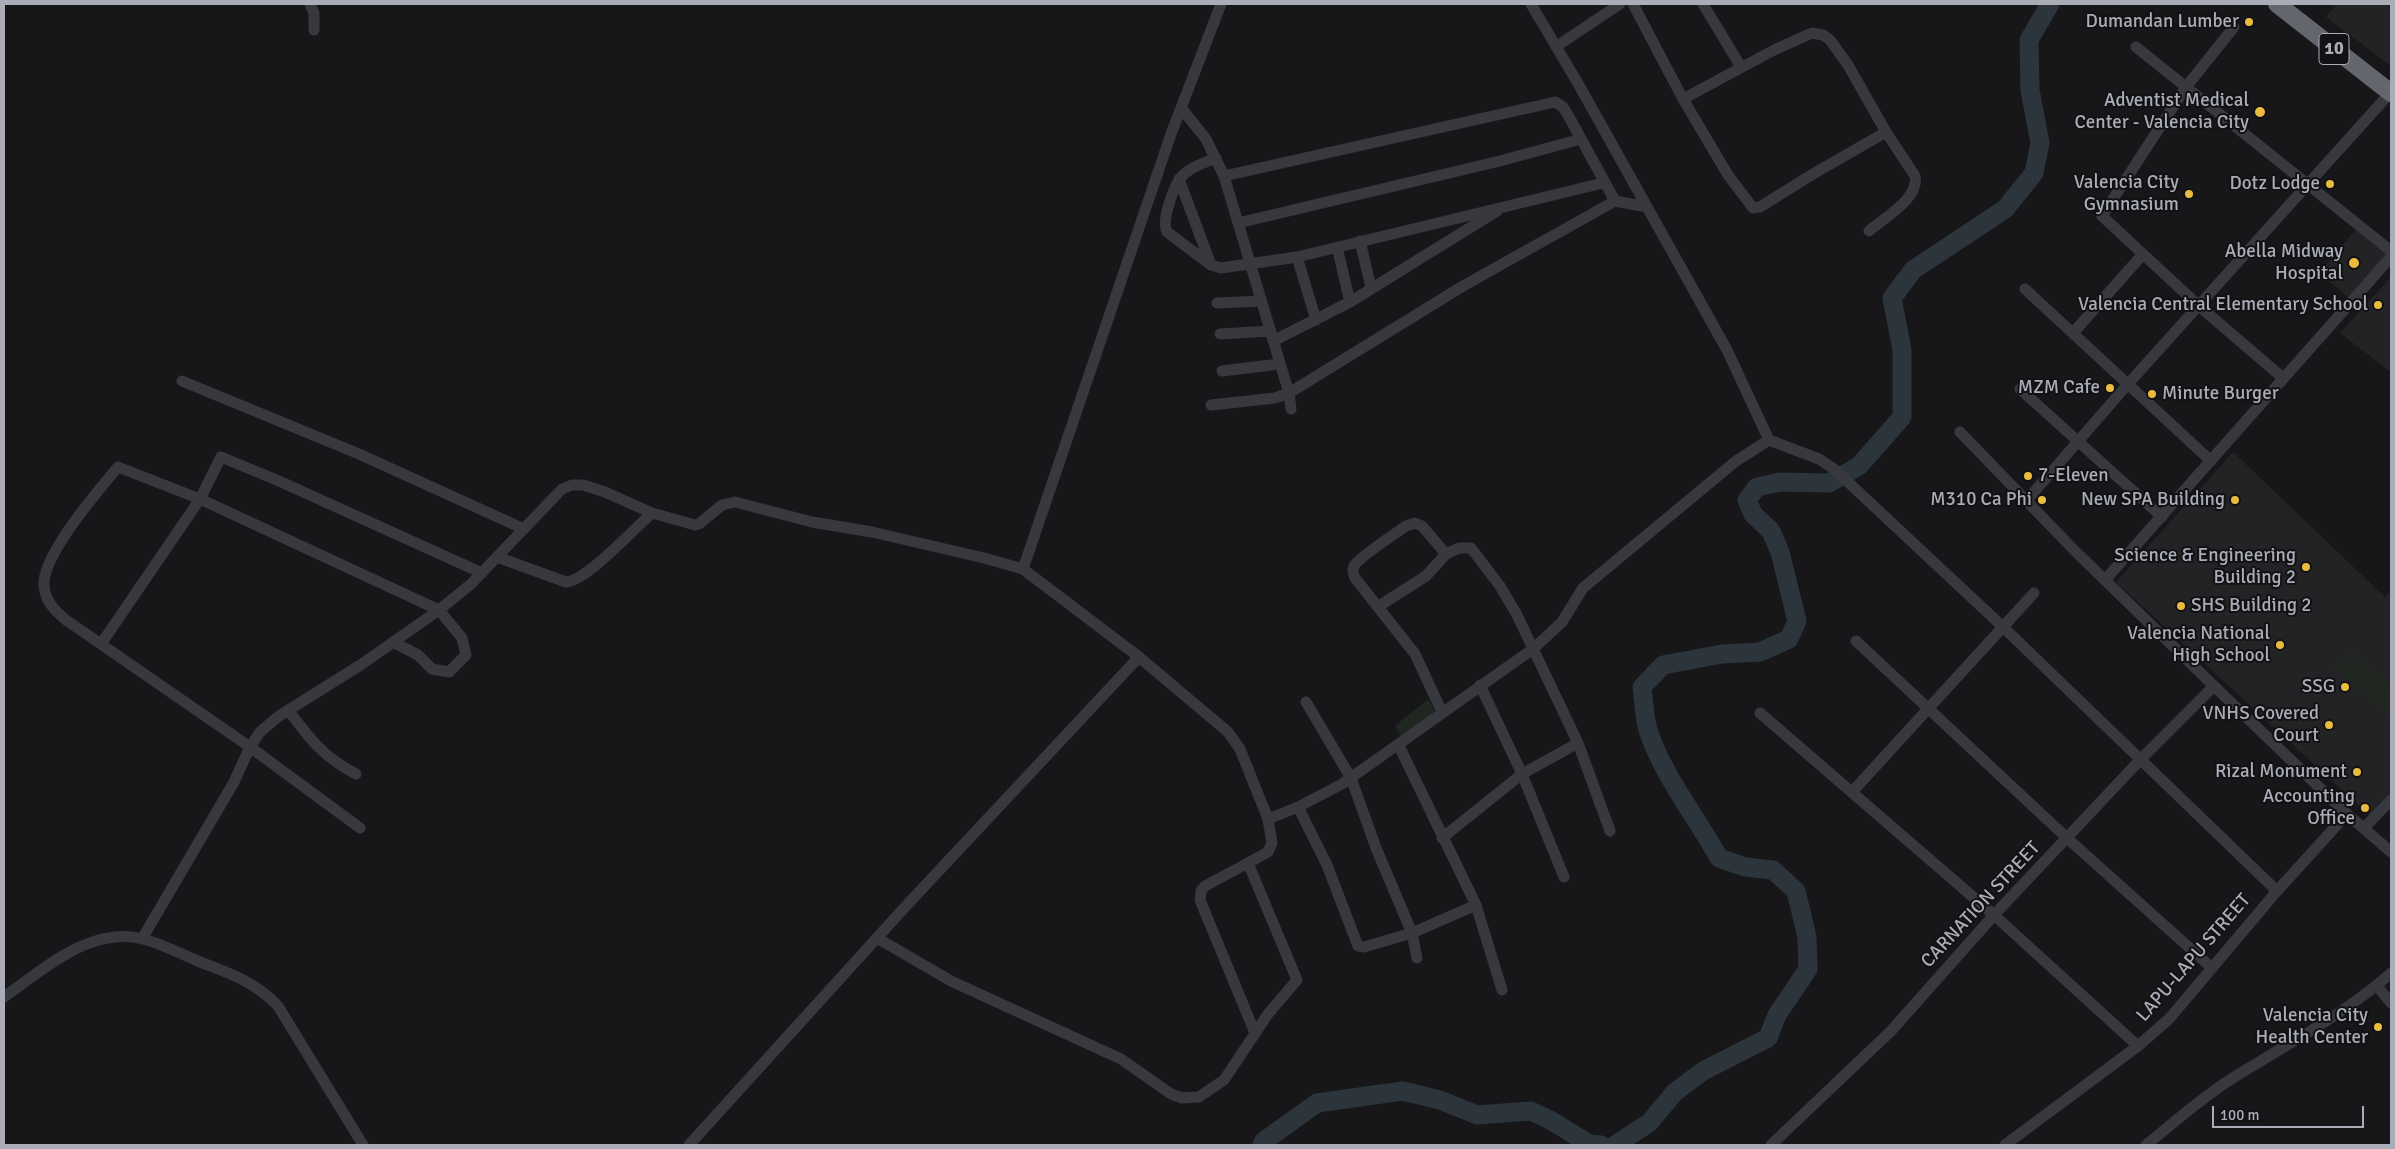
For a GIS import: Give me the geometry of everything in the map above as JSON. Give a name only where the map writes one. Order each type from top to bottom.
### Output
[{"type":"highway","name":"10","points":[[2277,4],[2391,93]]},
{"type":"street","points":[[310,4],[314,14],[314,30]]},
{"type":"street","points":[[1023,569],[1182,109],[1222,4]]},
{"type":"street","points":[[1530,4],[1557,46],[1727,350],[1769,440],[1819,459],[1834,469],[2002,626],[2277,891]]},
{"type":"street","points":[[1557,46],[1620,4]]},
{"type":"street","points":[[1634,4],[1683,99],[1728,175],[1754,208],[1760,207],[1886,132]]},
{"type":"street","points":[[1703,4],[1741,67]]},
{"type":"street","points":[[2234,26],[2186,87],[2102,216],[2199,306],[2282,378]]},
{"type":"street","points":[[1683,99],[1741,67],[1812,34],[1822,35],[1830,40],[1843,57],[1886,132],[1915,176],[1917,184],[1911,196],[1869,231]]},
{"type":"street","points":[[2136,47],[2310,184],[2391,251]]},
{"type":"street","points":[[2027,500],[2079,443],[2128,384],[2391,93]]},
{"type":"street","points":[[1224,176],[1548,102],[1555,102],[1563,107],[1615,202]]},
{"type":"street","points":[[1182,109],[1206,139],[1224,176],[1289,393],[1291,409]]},
{"type":"street","points":[[1238,223],[1500,161],[1581,139]]},
{"type":"street","points":[[1216,158],[1192,169],[1179,179],[1166,215],[1164,228],[1211,265],[1231,268],[1297,257],[1603,183]]},
{"type":"street","points":[[1179,179],[1211,265]]},
{"type":"street","points":[[1211,405],[1275,398],[1289,393],[1463,286],[1615,202],[1648,207]]},
{"type":"street","points":[[1220,334],[1272,336],[1316,320],[1350,302],[1371,287],[1508,205]]},
{"type":"street","points":[[1360,241],[1371,287]]},
{"type":"street","points":[[1337,247],[1350,302]]},
{"type":"street","points":[[2073,333],[2143,254]]},
{"type":"street","points":[[1297,257],[1316,320]]},
{"type":"street","points":[[2105,580],[2391,257]]},
{"type":"street","points":[[2025,289],[2212,461]]},
{"type":"street","points":[[1218,303],[1261,301]]},
{"type":"street","points":[[1222,371],[1279,364]]},
{"type":"street","points":[[182,380],[359,454],[524,529]]},
{"type":"street","points":[[2020,389],[2162,517]]},
{"type":"street","points":[[1960,432],[2105,580],[2347,814],[2365,827],[2391,852]]},
{"type":"street","points":[[1268,819],[1298,808],[1351,778],[1399,746],[1442,712],[1533,649],[1562,622],[1583,588],[1736,462],[1769,440]]},
{"type":"street","points":[[101,644],[200,499],[220,457],[279,481],[482,573]]},
{"type":"street","points":[[360,828],[250,747],[61,616],[50,606],[44,581],[51,559],[68,532],[118,467],[200,499],[439,610],[462,638],[466,655],[449,672],[432,669],[418,655],[393,642]]},
{"type":"street","points":[[142,939],[234,782],[250,747],[270,723],[439,610],[482,573],[562,489],[572,485],[583,485],[596,488],[652,513],[695,525],[699,524],[722,505],[735,502],[812,522],[872,532],[966,553],[1023,569],[1140,657],[1228,732],[1240,749],[1268,819],[1271,847],[1268,852],[1206,886],[1201,891],[1200,900],[1255,1033]]},
{"type":"street","points":[[497,557],[566,582],[573,582],[586,573],[652,513]]},
{"type":"street","points":[[1442,712],[1415,654],[1353,574],[1354,567],[1361,559],[1406,526],[1415,523],[1422,526],[1446,554]]},
{"type":"street","points":[[1379,606],[1426,576],[1446,554],[1467,547],[1474,552],[1509,600],[1533,649],[1578,743],[1610,831]]},
{"type":"street","points":[[1852,792],[2034,592]]},
{"type":"street","points":[[1856,641],[1926,709],[2212,968]]},
{"type":"street","points":[[688,1145],[877,938],[1140,657]]},
{"type":"street","points":[[1480,685],[1522,774],[1564,877]]},
{"type":"street","name":"CARNATION STREET","points":[[1771,1145],[1891,1030],[1994,915],[2140,760],[2214,686]]},
{"type":"street","points":[[1306,702],[1351,778],[1376,848],[1412,934],[1416,958]]},
{"type":"street","points":[[288,710],[311,740],[333,762],[356,774]]},
{"type":"street","points":[[1760,713],[1994,915],[2138,1046]]},
{"type":"street","points":[[1442,838],[1522,774],[1578,743]]},
{"type":"street","points":[[1399,746],[1476,905],[1502,990]]},
{"type":"street","points":[[2365,827],[2391,800]]},
{"type":"street","points":[[1298,808],[1328,864],[1358,946],[1364,948],[1412,934],[1476,905]]},
{"type":"street","name":"LAPU-LAPU STREET","points":[[2005,1145],[2138,1046],[2170,1019],[2277,891],[2347,814]]},
{"type":"street","points":[[877,938],[951,980],[1121,1059],[1171,1094],[1182,1098],[1199,1097],[1224,1080],[1268,1014],[1297,980],[1248,863]]},
{"type":"street","points":[[4,997],[71,951],[112,937],[142,939],[248,981],[266,994],[278,1006],[363,1145]]},
{"type":"street","points":[[2146,1145],[2232,1078],[2278,1053],[2377,986],[2391,973]]},
{"type":"street","points":[[2377,986],[2391,1003]]},
{"type":"shaded area","points":[[2337,4],[2391,4],[2391,66],[2326,17]]},
{"type":"shaded area","name":"Abella Midway Hospital","points":[[2357,228],[2389,254],[2348,297],[2319,273]]},
{"type":"shaded area","name":"Valencia Central Elementary School","points":[[2391,277],[2391,372],[2340,333]]},
{"type":"shaded area","name":"Valencia National High School","points":[[2233,452],[2385,597],[2391,590],[2391,795],[2370,816],[2116,582]]},
{"type":"shaded area","points":[[2351,649],[2391,687],[2391,718],[2334,667]]},
{"type":"shaded area","points":[[1428,699],[1436,713],[1403,739],[1395,726]]},
{"type":"waterway","points":[[1615,1145],[1649,1123],[1675,1092],[1703,1071],[1768,1038],[1777,1015],[1808,969],[1807,937],[1796,891],[1773,870],[1745,867],[1719,858],[1655,749],[1646,722],[1642,687],[1663,665],[1722,654],[1760,652],[1789,639],[1797,621],[1780,552],[1771,531],[1753,514],[1747,500],[1757,487],[1780,482],[1829,483],[1859,466],[1902,417],[1902,350],[1892,298],[1913,270],[2005,209],[2034,173],[2040,143],[2030,90],[2029,40],[2050,4]]},
{"type":"waterway","points":[[1262,1145],[1264,1141],[1317,1103],[1403,1091],[1440,1100],[1477,1115],[1531,1111],[1552,1121],[1589,1144],[1601,1145]]},
{"type":"place","name":"Dumandan Lumber","points":[[2249,22]]},
{"type":"place","name":"Adventist Medical Center - Valencia City","points":[[2260,112]]},
{"type":"place","name":"Dotz Lodge","points":[[2330,184]]},
{"type":"place","name":"Valencia City Gymnasium","points":[[2189,194]]},
{"type":"place","name":"Abella Midway Hospital","points":[[2354,263]]},
{"type":"place","name":"Valencia Central Elementary School","points":[[2378,305]]},
{"type":"place","name":"MZM Cafe","points":[[2110,388]]},
{"type":"place","name":"Minute Burger","points":[[2152,394]]},
{"type":"place","name":"7-Eleven","points":[[2028,476]]},
{"type":"place","name":"M310 Ca Phi","points":[[2042,500]]},
{"type":"place","name":"New SPA Building","points":[[2235,500]]},
{"type":"place","name":"Science & Engineering Building 2","points":[[2306,567]]},
{"type":"place","name":"SHS Building 2","points":[[2181,606]]},
{"type":"place","name":"Valencia National High School","points":[[2280,645]]},
{"type":"place","name":"SSG","points":[[2345,687]]},
{"type":"place","name":"VNHS Covered Court","points":[[2329,725]]},
{"type":"place","name":"Rizal Monument","points":[[2357,772]]},
{"type":"place","name":"Accounting Office","points":[[2365,808]]},
{"type":"place","name":"Valencia City Health Center","points":[[2378,1027]]}]
